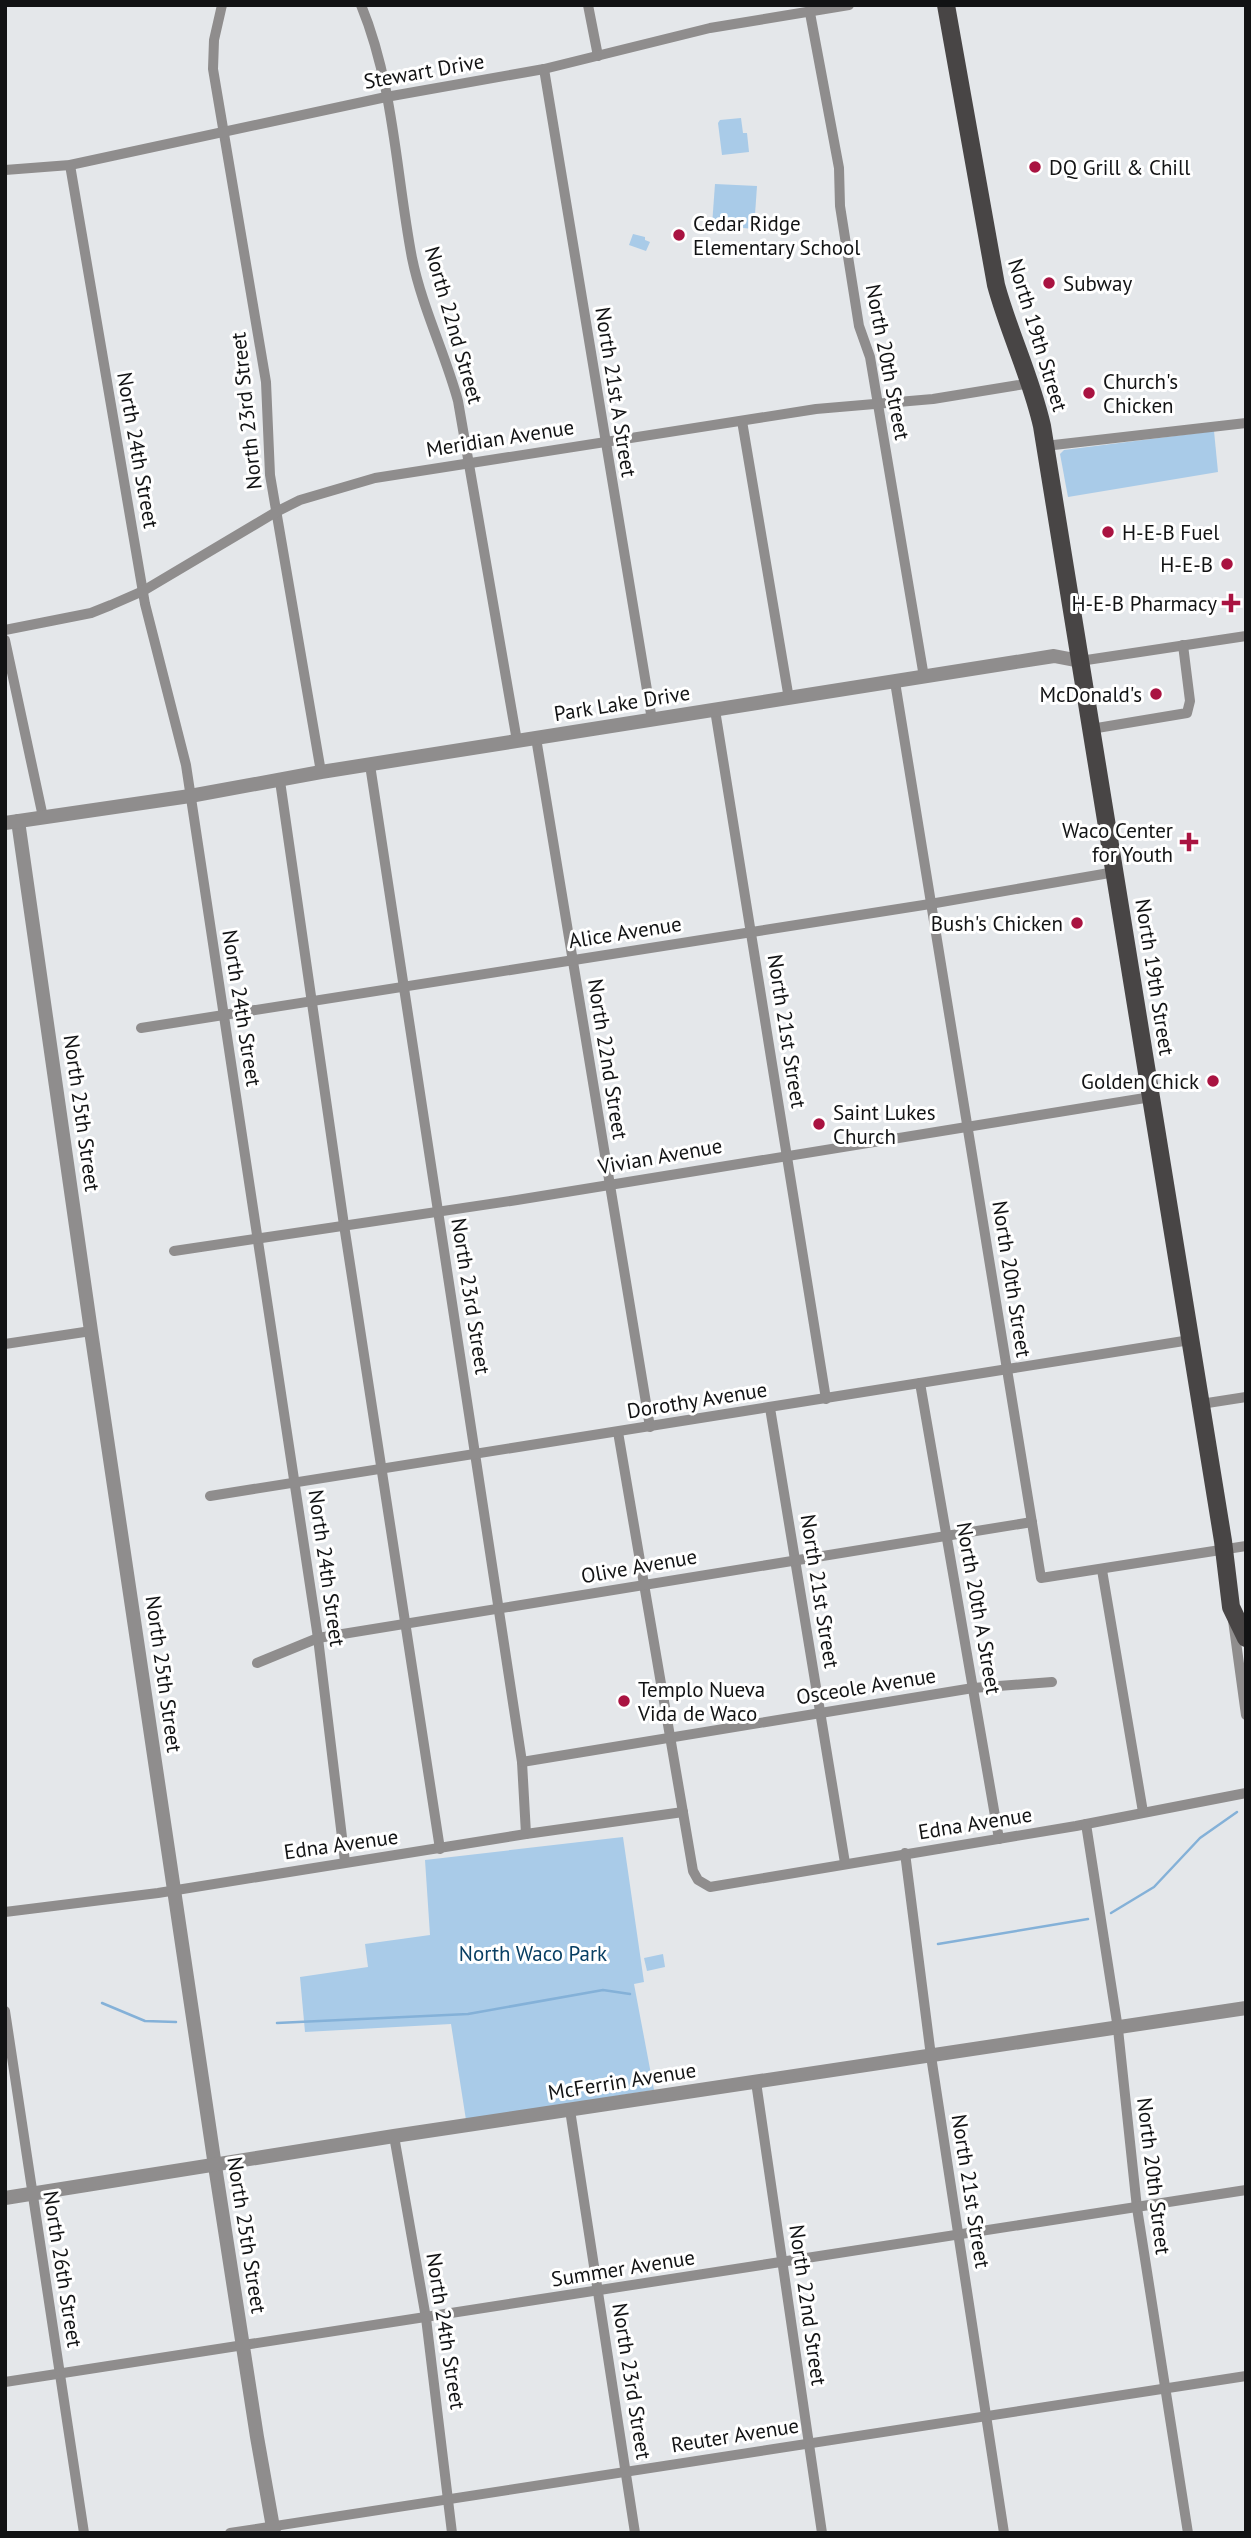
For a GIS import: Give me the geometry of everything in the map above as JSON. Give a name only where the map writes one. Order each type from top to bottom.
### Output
[{"type":"main road","name":"North 19th Street","points":[[946,5],[996,285],[1003,311],[1031,383],[1045,446],[1224,1550],[1231,1607]]},
{"type":"main road","points":[[1231,1607],[1246,1638]]},
{"type":"street","name":"North 23rd Street","points":[[222,5],[212,55],[266,382],[267,450],[276,512],[321,772]]},
{"type":"street","name":"North 22nd Street","points":[[361,5],[375,45],[386,97],[412,259],[428,312],[449,365],[458,401],[517,741]]},
{"type":"street","points":[[588,5],[598,56]]},
{"type":"street","name":"Stewart Drive","points":[[5,170],[69,165],[386,97],[544,69],[710,28],[849,5]]},
{"type":"street","name":"North 20th Street","points":[[810,13],[839,168],[840,206],[859,326],[870,357],[924,677]]},
{"type":"street","name":"North 21st A Street","points":[[544,69],[652,720]]},
{"type":"street","name":"North 24th Street","points":[[69,165],[143,591],[182,744],[318,1638],[345,1862]]},
{"type":"street","name":"Meridian Avenue","points":[[5,630],[91,613],[143,591],[300,500],[354,483],[604,441],[878,402],[933,400],[1031,383]]},
{"type":"street","points":[[742,421],[789,699]]},
{"type":"street","points":[[1045,446],[1246,423]]},
{"type":"street","name":"Park Lake Drive","points":[[12,822],[190,796],[321,772],[1054,656],[1080,661],[1246,636]]},
{"type":"street","points":[[5,640],[43,817]]},
{"type":"street","points":[[1091,729],[1187,713],[1190,701],[1183,645]]},
{"type":"street","name":"North 20th Street","points":[[895,682],[1041,1578],[1102,1570]]},
{"type":"street","name":"North 21st Street","points":[[715,710],[826,1399]]},
{"type":"street","name":"North 22nd Street","points":[[536,738],[650,1427]]},
{"type":"street","name":"North 23rd Street","points":[[370,765],[522,1762],[526,1834]]},
{"type":"street","points":[[280,780],[344,1225],[440,1849]]},
{"type":"street","name":"North 25th Street","points":[[12,822],[215,2166],[274,2529]]},
{"type":"street","name":"Alice Avenue","points":[[141,1028],[930,904],[1115,872]]},
{"type":"street","name":"Vivian Avenue","points":[[174,1251],[438,1212],[1151,1097]]},
{"type":"street","points":[[5,1344],[91,1331]]},
{"type":"street","name":"Dorothy Avenue","points":[[210,1496],[1190,1340]]},
{"type":"street","name":"North 20th A Street","points":[[920,1383],[999,1839]]},
{"type":"street","points":[[1200,1404],[1246,1397]]},
{"type":"street","name":"North 21st Street","points":[[770,1408],[845,1863]]},
{"type":"street","points":[[618,1432],[683,1812]]},
{"type":"street","name":"Olive Avenue","points":[[257,1663],[318,1638],[1031,1522]]},
{"type":"street","points":[[1143,1812],[1102,1570],[1246,1546]]},
{"type":"street","name":"North 19th Street","points":[[1231,1607],[1246,1710]]},
{"type":"street","name":"Osceole Avenue","points":[[522,1762],[973,1688],[1052,1682]]},
{"type":"street","name":"Edna Avenue","points":[[5,1912],[174,1890],[683,1812],[693,1871],[698,1880],[709,1887],[1086,1824],[1246,1793]]},
{"type":"street","name":"North 20th Street","points":[[1086,1824],[1118,2029],[1137,2208],[1188,2533]]},
{"type":"street","name":"North 21st Street","points":[[905,1853],[931,2056],[1004,2533]]},
{"type":"street","name":"McFerrin Avenue","points":[[5,2198],[394,2136],[1246,2008]]},
{"type":"street","name":"North 26th Street","points":[[5,2013],[84,2533]]},
{"type":"street","name":"North 22nd Street","points":[[756,2082],[822,2533]]},
{"type":"street","name":"North 23rd Street","points":[[570,2110],[635,2533]]},
{"type":"street","name":"North 24th Street","points":[[394,2136],[426,2318],[439,2408],[452,2533]]},
{"type":"street","name":"Summer Avenue","points":[[5,2382],[782,2264],[1246,2190]]},
{"type":"street","name":"Reuter Avenue","points":[[230,2533],[274,2529],[447,2499],[1246,2376]]},
{"type":"green space","points":[[741,118],[743,133],[747,133],[749,152],[722,155],[718,123],[720,120]]},
{"type":"green space","points":[[715,184],[757,186],[754,229],[712,225]]},
{"type":"green space","points":[[633,234],[645,237],[645,240],[650,242],[646,251],[629,245]]},
{"type":"green space","points":[[1214,431],[1218,472],[1068,497],[1060,454],[1064,450]]},
{"type":"green space","name":"North Waco Park","points":[[623,1837],[644,1982],[634,1984],[654,2090],[466,2120],[451,2024],[305,2032],[300,1977],[368,1967],[365,1944],[430,1935],[425,1860]]},
{"type":"green space","points":[[663,1954],[665,1967],[647,1971],[644,1958]]},
{"type":"waterway","points":[[1111,1913],[1154,1887],[1200,1838],[1237,1812]]},
{"type":"waterway","points":[[938,1944],[1088,1919]]},
{"type":"waterway","points":[[277,2023],[468,2014],[603,1990],[630,1994]]},
{"type":"waterway","points":[[102,2003],[145,2021],[176,2022]]},
{"type":"place","name":"DQ Grill & Chill","points":[[1035,167]]},
{"type":"place","name":"Cedar Ridge Elementary School","points":[[679,235]]},
{"type":"place","name":"Subway","points":[[1049,283]]},
{"type":"place","name":"Church's Chicken","points":[[1089,393]]},
{"type":"place","name":"H-E-B Fuel","points":[[1108,532]]},
{"type":"place","name":"H-E-B","points":[[1227,564]]},
{"type":"place","name":"H-E-B Pharmacy","points":[[1231,603]]},
{"type":"place","name":"McDonald's","points":[[1156,694]]},
{"type":"place","name":"Waco Center for Youth","points":[[1189,842]]},
{"type":"place","name":"Bush's Chicken","points":[[1077,923]]},
{"type":"place","name":"Golden Chick","points":[[1213,1081]]},
{"type":"place","name":"Saint Lukes Church","points":[[819,1124]]},
{"type":"place","name":"Templo Nueva Vida de Waco","points":[[624,1701]]}]
